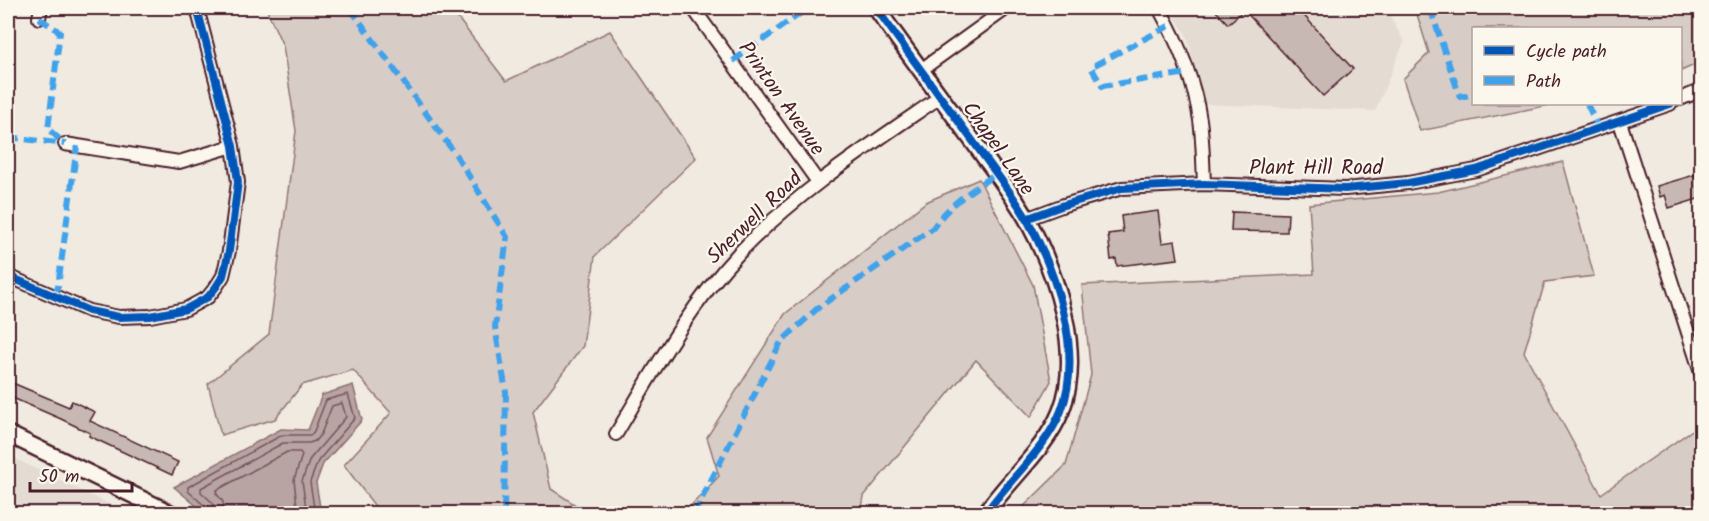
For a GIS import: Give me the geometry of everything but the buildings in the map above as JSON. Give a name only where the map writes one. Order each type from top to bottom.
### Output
[{"type":"street","points":[[8,276],[89,311],[131,318],[173,313],[196,305],[208,297],[216,287],[227,265],[238,182],[233,146],[197,8]]},
{"type":"street","name":"Printon Avenue","points":[[693,8],[818,182]]},
{"type":"street","name":"Chapel Lane","points":[[876,8],[1026,219],[1047,265],[1067,324],[1068,377],[1066,394],[1056,423],[985,513]]},
{"type":"street","points":[[921,70],[1007,8]]},
{"type":"street","points":[[1159,8],[1176,38],[1191,81],[1200,119],[1204,184]]},
{"type":"street","points":[[1682,98],[1701,90]]},
{"type":"street","name":"Sherwell Road","points":[[616,434],[698,303],[737,254],[778,215],[818,182],[940,97]]},
{"type":"street","name":"Plant Hill Road","points":[[1026,219],[1064,204],[1122,188],[1204,184],[1345,189],[1408,183],[1476,170],[1667,105]]},
{"type":"street","points":[[1620,122],[1701,376]]},
{"type":"street","points":[[65,144],[179,162],[233,146]]},
{"type":"street","points":[[8,434],[172,513]]},
{"type":"shaded area","points":[[266,8],[450,8],[506,81],[610,31],[696,158],[595,256],[583,346],[533,412],[551,489],[588,513],[380,513],[344,465],[391,413],[353,370],[302,385],[275,419],[221,435],[208,384],[269,334],[296,131],[283,46]]},
{"type":"shaded area","points":[[1169,8],[1386,8],[1404,42],[1375,111],[1205,104],[1186,34]]},
{"type":"shaded area","points":[[1415,8],[1701,8],[1701,62],[1682,71],[1682,27],[1472,27],[1472,105],[1550,105],[1420,131],[1403,79],[1429,53]]},
{"type":"shaded area","points":[[1563,162],[1594,276],[1545,282],[1524,352],[1601,494],[1701,424],[1702,472],[1697,513],[1017,513],[1066,465],[1091,375],[1082,285],[1314,274],[1309,204],[1438,192]]},
{"type":"shaded area","points":[[979,179],[1033,285],[1051,381],[1031,417],[976,360],[864,496],[861,513],[684,513],[719,476],[707,437],[785,314],[926,202]]},
{"type":"shaded area","points":[[8,455],[36,469],[128,513],[8,513]]},
{"type":"water","points":[[353,385],[362,420],[323,464],[316,483],[321,513],[205,513],[174,487],[281,429],[308,430],[322,395]]},
{"type":"marked path","points":[[350,8],[456,155],[507,237],[495,327],[506,392],[504,514]]},
{"type":"marked path","points":[[733,61],[808,8]]},
{"type":"marked path","points":[[1430,8],[1460,97],[1472,94]]},
{"type":"marked path","points":[[39,18],[60,32],[48,129],[65,144]]},
{"type":"marked path","points":[[1169,26],[1091,67],[1102,86],[1188,73]]},
{"type":"marked path","points":[[1587,105],[1599,129]]},
{"type":"marked path","points":[[8,137],[65,144]]},
{"type":"marked path","points":[[54,296],[58,286],[77,146]]},
{"type":"marked path","points":[[694,514],[781,342],[819,307],[933,228],[954,205],[996,174]]},
{"type":"cycle path","points":[[8,276],[89,311],[119,317],[150,316],[186,309],[208,297],[216,287],[223,276],[229,251],[238,182],[233,146],[197,8]]},
{"type":"cycle path","points":[[876,8],[1021,209],[1048,263],[1063,313],[1068,339],[1069,364],[1067,388],[1061,411],[1046,438],[985,514]]},
{"type":"cycle path","points":[[1026,219],[1122,188],[1204,184],[1345,189],[1408,183],[1476,170],[1667,105]]}]
